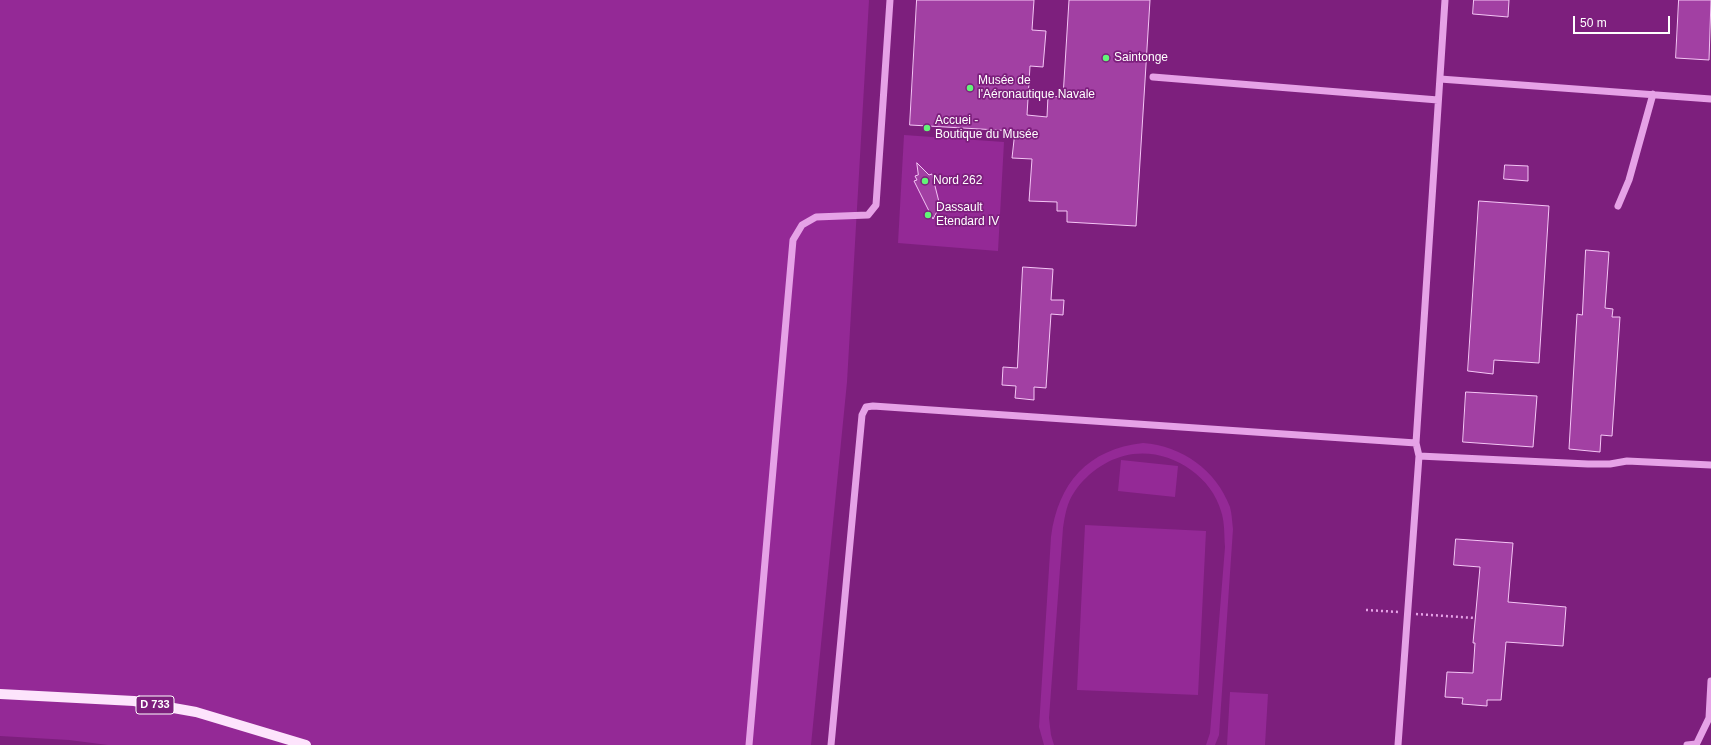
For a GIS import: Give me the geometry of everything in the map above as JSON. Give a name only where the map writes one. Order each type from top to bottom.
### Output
[{"type":"main road","name":"D 733","points":[[0,694],[134,702],[196,712],[306,745]]},
{"type":"street","points":[[749,745],[793,240],[802,225],[816,217],[868,215],[876,205],[890,0]]},
{"type":"street","points":[[1398,745],[1419,456],[1416,443],[1445,0]]},
{"type":"street","points":[[1153,77],[1438,100]]},
{"type":"street","points":[[1440,79],[1711,99]]},
{"type":"street","points":[[1618,206],[1629,180],[1653,94]]},
{"type":"street","points":[[831,745],[862,415],[866,407],[873,406],[1020,415],[1416,443]]},
{"type":"street","points":[[1419,456],[1557,463],[1610,464],[1627,461],[1711,465]]},
{"type":"street","points":[[1687,745],[1696,744],[1708,718],[1711,681]]},
{"type":"path","points":[[1366,610],[1475,618]]},
{"type":"shaded area","points":[[0,0],[869,0],[847,382],[811,745],[108,745],[69,740],[0,736]]},
{"type":"shaded area","points":[[904,135],[1004,142],[998,251],[898,243]]},
{"type":"shaded area","points":[[1143,443],[1171,449],[1196,462],[1207,471],[1216,482],[1230,507],[1233,529],[1219,735],[1215,745],[1206,745],[1210,733],[1225,547],[1224,524],[1221,511],[1216,498],[1208,486],[1199,476],[1187,467],[1174,460],[1161,456],[1133,454],[1116,458],[1100,466],[1080,484],[1070,500],[1067,509],[1063,528],[1049,718],[1054,745],[1044,745],[1039,727],[1051,537],[1055,518],[1061,500],[1069,485],[1079,472],[1092,461],[1106,453]]},
{"type":"shaded area","points":[[1121,460],[1178,466],[1175,497],[1118,491]]},
{"type":"shaded area","points":[[1085,525],[1206,531],[1198,695],[1077,690]]},
{"type":"shaded area","points":[[1230,692],[1268,694],[1265,745],[1227,745]]},
{"type":"building","points":[[917,0],[1034,0],[1032,30],[1046,31],[1043,67],[1030,66],[1027,115],[1047,117],[1048,96],[1063,97],[1069,0],[1150,0],[1136,226],[1067,222],[1067,211],[1057,211],[1057,202],[1029,201],[1032,159],[1012,158],[1015,131],[910,125]]},
{"type":"building","points":[[1474,0],[1509,0],[1508,17],[1473,14]]},
{"type":"building","points":[[1679,0],[1711,0],[1709,60],[1676,58]]},
{"type":"building","points":[[917,163],[929,175],[932,174],[940,206],[933,219],[914,181],[917,180],[915,176],[918,175]]},
{"type":"building","points":[[1505,165],[1528,166],[1528,181],[1504,179]]},
{"type":"building","points":[[1479,201],[1549,206],[1539,363],[1494,360],[1493,374],[1468,371]]},
{"type":"building","points":[[1586,250],[1609,252],[1605,308],[1613,309],[1612,317],[1620,317],[1612,436],[1601,435],[1600,452],[1569,449],[1577,314],[1582,315]]},
{"type":"building","points":[[1023,267],[1053,269],[1051,300],[1064,300],[1063,315],[1051,314],[1046,388],[1034,387],[1034,400],[1015,398],[1016,386],[1002,385],[1003,367],[1017,368]]},
{"type":"building","points":[[1466,392],[1537,396],[1533,447],[1463,442]]},
{"type":"building","points":[[1456,539],[1513,543],[1508,602],[1566,607],[1563,646],[1506,642],[1501,700],[1487,700],[1487,706],[1462,704],[1463,698],[1445,697],[1447,672],[1473,673],[1475,643],[1473,643],[1480,567],[1454,565]]},
{"type":"place","name":"Saintonge","points":[[1106,58]]},
{"type":"place","name":"Musée de l'Aéronautique Navale","points":[[970,88]]},
{"type":"place","name":"Accuei - Boutique du Musée","points":[[927,128]]},
{"type":"place","name":"Nord 262","points":[[925,181]]},
{"type":"place","name":"Dassault Etendard IV","points":[[928,215]]}]
